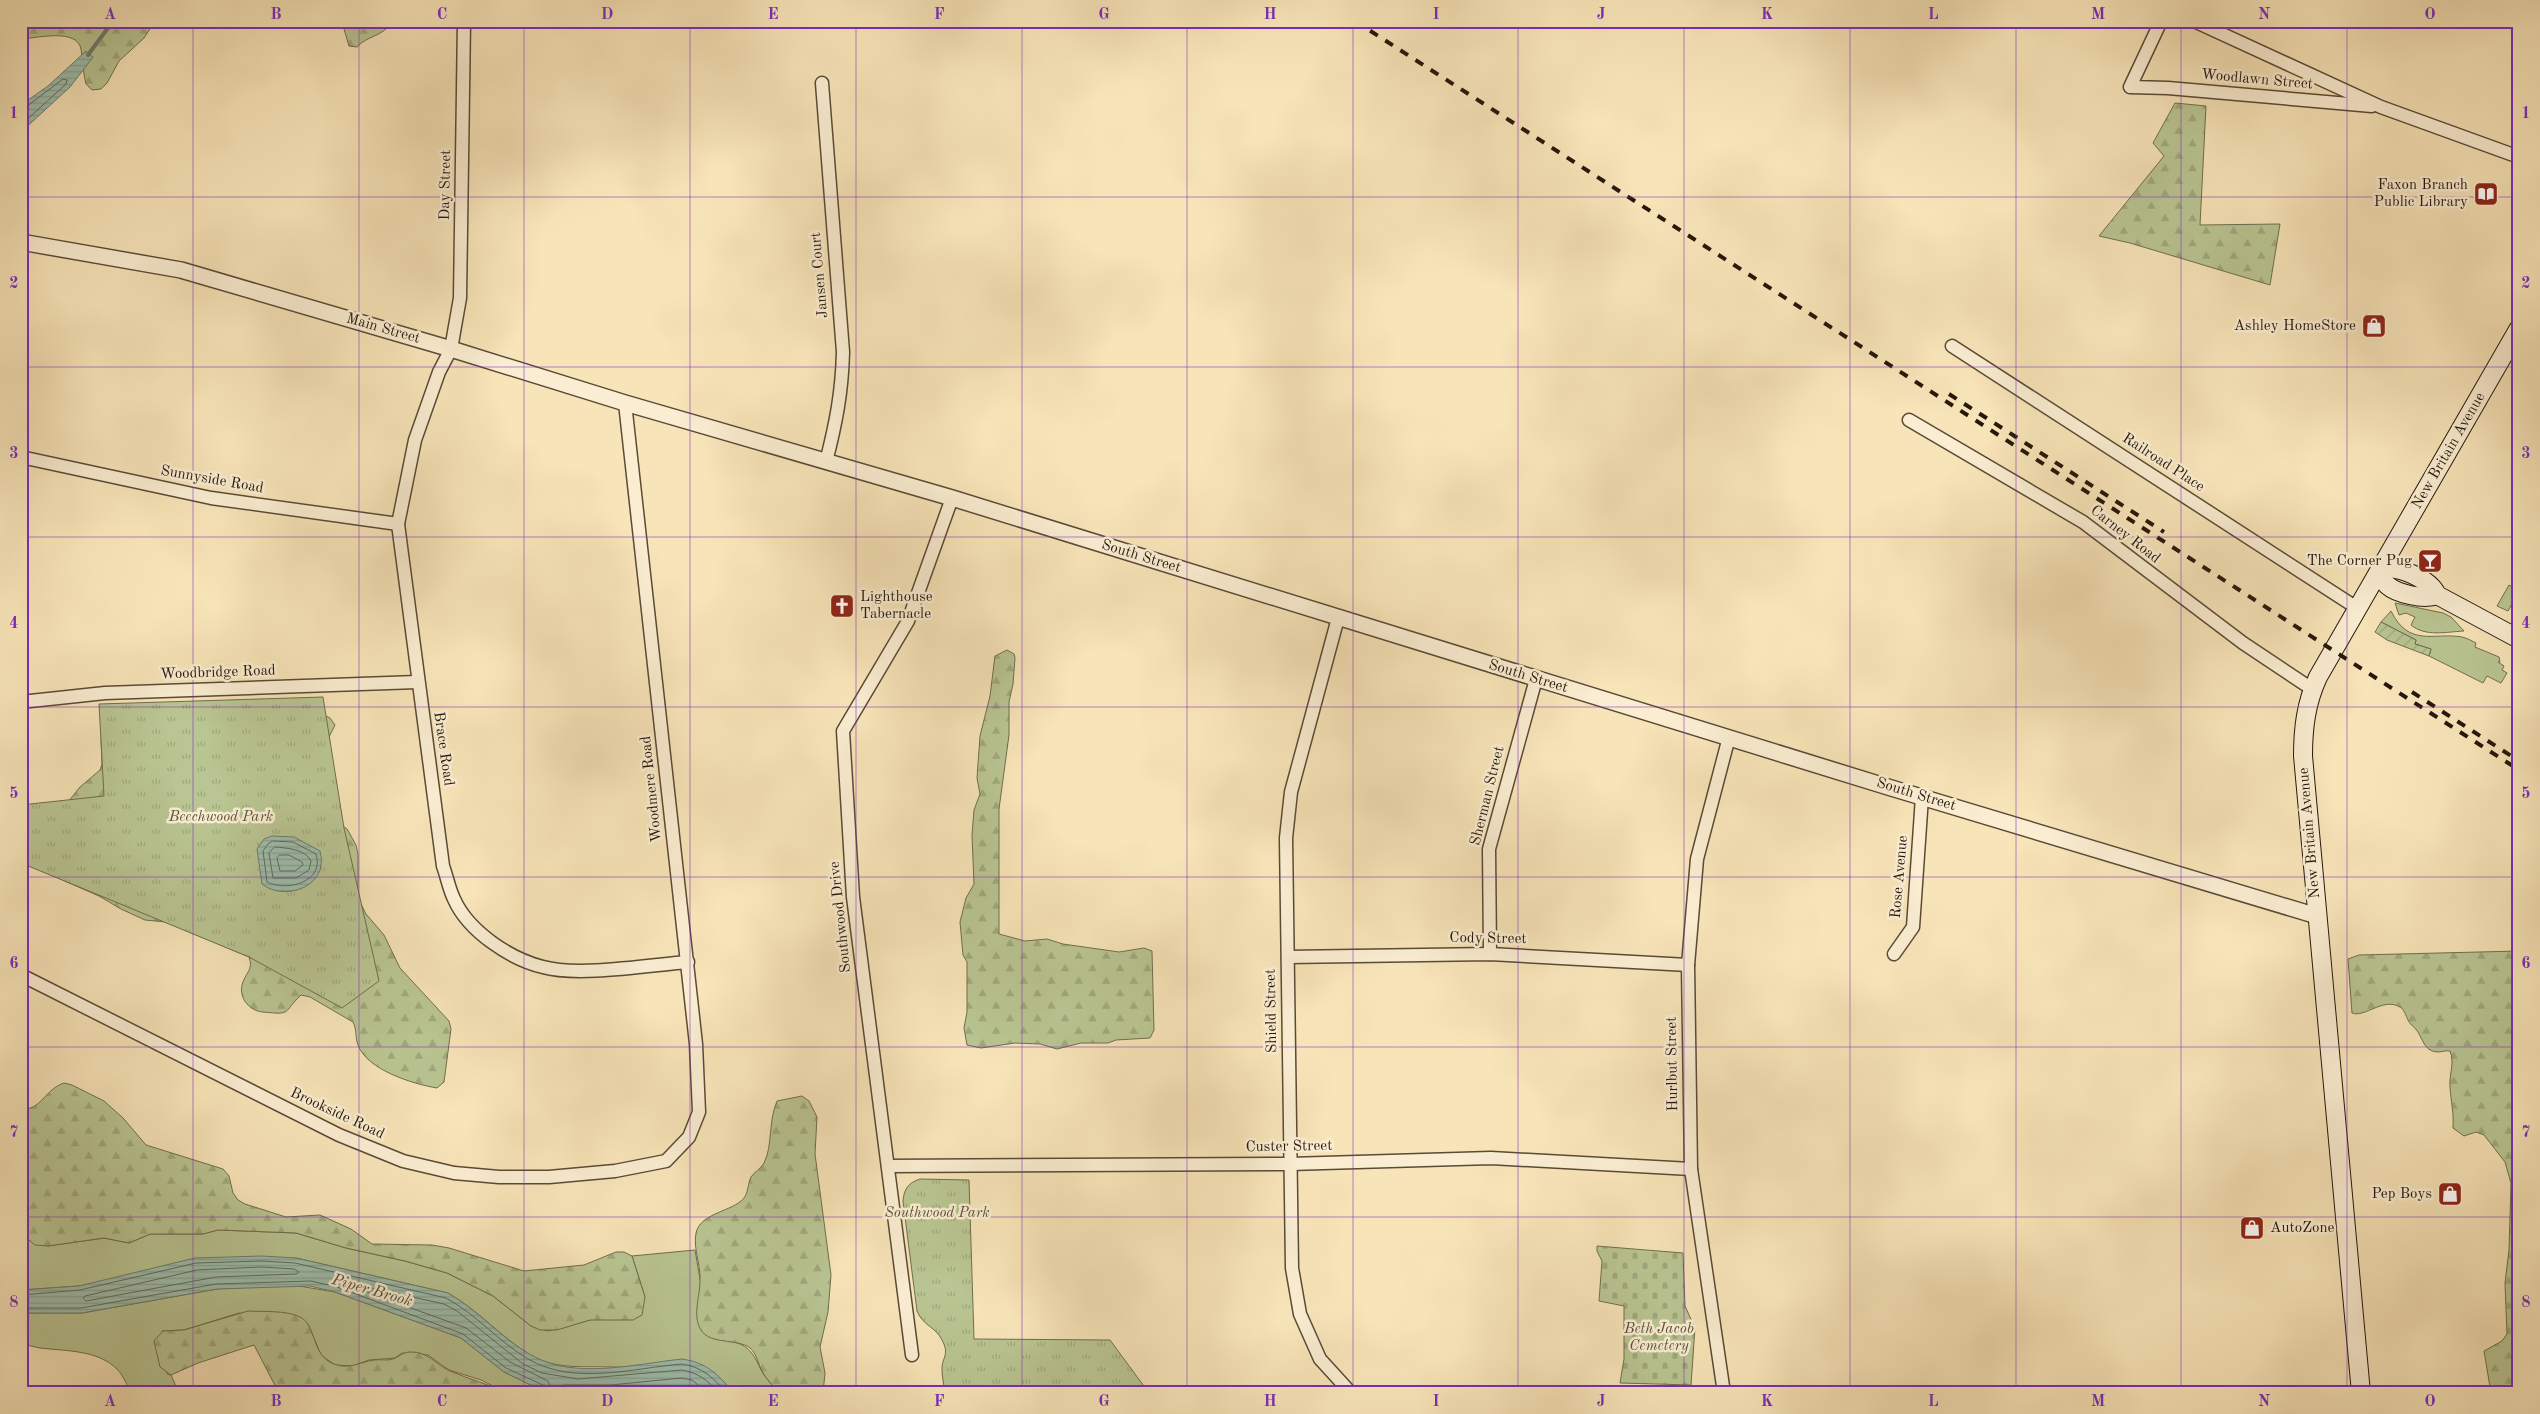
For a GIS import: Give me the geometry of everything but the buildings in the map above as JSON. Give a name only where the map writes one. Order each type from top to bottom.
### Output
[{"type":"main road","name":"New Britain Avenue","points":[[2361,1393],[2303,756],[2304,722],[2312,689],[2519,328]]},
{"type":"main road","points":[[2380,570],[2383,580],[2388,586],[2420,598],[2437,595],[2519,639]]},
{"type":"street","name":"Day Street","points":[[451,349],[460,298],[464,21]]},
{"type":"street","name":"Woodlawn Street","points":[[2161,21],[2130,87],[2168,88],[2382,107]]},
{"type":"street","name":"Woodlawn Street","points":[[2194,21],[2382,107],[2519,157]]},
{"type":"street","name":"Jansen Court","points":[[822,83],[843,352],[843,382],[838,413],[826,462]]},
{"type":"street","name":"Main Street","points":[[21,242],[182,270],[451,349],[626,403],[740,435]]},
{"type":"street","name":"Railroad Place","points":[[1952,346],[2357,608]]},
{"type":"street","name":"Brace Road","points":[[451,349],[439,372],[415,440],[398,524],[417,682],[443,866],[454,900],[477,931],[504,950],[543,968],[577,970],[688,962]]},
{"type":"street","name":"Woodmere Road","points":[[626,403],[696,1044],[699,1112],[689,1137],[666,1160]]},
{"type":"street","name":"Carney Road","points":[[1910,420],[2083,522],[2243,644],[2312,689]]},
{"type":"street","name":"South Street","points":[[740,435],[952,498],[1536,679],[2317,916]]},
{"type":"street","name":"Sunnyside Road","points":[[21,457],[210,498],[398,524]]},
{"type":"street","name":"Southwood Drive","points":[[912,1356],[853,897],[843,731],[908,622],[952,498]]},
{"type":"street","name":"Shield Street","points":[[1338,618],[1291,792],[1286,838],[1290,1164],[1292,1268],[1300,1314],[1320,1360],[1351,1393]]},
{"type":"street","name":"Sherman Street","points":[[1490,954],[1489,849],[1536,679]]},
{"type":"street","name":"Woodbridge Road","points":[[21,702],[105,693],[417,682]]},
{"type":"street","name":"Hurlbut Street","points":[[1724,1393],[1691,1169],[1688,965],[1696,859],[1729,737]]},
{"type":"street","name":"Rose Avenue","points":[[1894,954],[1913,927],[1922,797]]},
{"type":"street","name":"Cody Street","points":[[1288,957],[1490,954],[1688,965]]},
{"type":"street","name":"Brookside Road","points":[[21,975],[339,1135],[403,1161],[454,1173],[499,1177],[549,1177],[615,1171],[666,1160]]},
{"type":"street","name":"Custer Street","points":[[888,1166],[1290,1164],[1491,1158],[1691,1169]]},
{"type":"green space","points":[[21,21],[155,21],[144,38],[119,61],[107,83],[101,89],[92,90],[86,84],[81,49],[78,43],[72,38],[64,36],[21,39]]},
{"type":"green space","points":[[345,21],[390,21],[391,23],[383,31],[357,47],[349,46],[344,29]]},
{"type":"green space","points":[[2175,103],[2206,106],[2200,225],[2280,224],[2270,285],[2130,243],[2099,236],[2164,156],[2153,143]]},
{"type":"green space","points":[[2509,585],[2519,591],[2508,611],[2497,606]]},
{"type":"green space","points":[[2395,603],[2443,613],[2451,617],[2464,631],[2436,633],[2417,629],[2411,625],[2415,617],[2406,613],[2399,615]]},
{"type":"green space","points":[[2391,611],[2398,623],[2414,634],[2462,637],[2476,643],[2475,647],[2499,657],[2500,662],[2498,662],[2504,666],[2502,670],[2507,673],[2501,683],[2487,676],[2483,683],[2429,656],[2431,649],[2415,644],[2416,640],[2381,622]]},
{"type":"green space","points":[[2381,622],[2416,640],[2415,644],[2431,649],[2429,656],[2387,640],[2375,632]]},
{"type":"green space","points":[[1007,650],[1014,654],[1015,658],[1013,684],[1009,702],[1009,735],[999,809],[999,934],[1025,941],[1047,939],[1063,944],[1119,952],[1144,948],[1152,951],[1154,1030],[1150,1038],[1116,1040],[1108,1043],[1081,1043],[1057,1049],[1040,1044],[1015,1043],[981,1048],[967,1045],[964,1028],[967,1012],[967,962],[963,955],[960,922],[966,898],[974,884],[972,835],[974,810],[980,794],[977,778],[980,736],[990,696],[995,656]]},
{"type":"green space","name":"Beechwood Park","points":[[323,697],[344,828],[379,981],[342,1008],[249,957],[21,863],[21,805],[104,796],[99,704]]},
{"type":"green space","name":"Beechwood Park","points":[[322,714],[330,718],[335,725],[329,737],[333,819],[347,829],[356,845],[358,854],[358,898],[366,914],[384,935],[400,968],[449,1021],[451,1029],[444,1082],[437,1088],[404,1079],[381,1069],[371,1062],[358,1045],[353,1022],[310,997],[301,995],[283,1013],[263,1012],[250,1007],[242,995],[243,981],[250,968],[249,957],[166,922],[145,920],[99,896],[51,875],[30,857],[80,787],[100,770],[102,764],[101,738]]},
{"type":"green space","points":[[2519,951],[2519,1393],[2491,1393],[2484,1351],[2502,1341],[2507,1334],[2505,1283],[2509,1250],[2511,1183],[2505,1162],[2484,1135],[2476,1132],[2464,1136],[2453,1128],[2450,1092],[2452,1060],[2450,1051],[2438,1052],[2427,1048],[2400,1007],[2387,1004],[2363,1013],[2352,1013],[2348,959],[2359,955]]},
{"type":"green space","points":[[64,1083],[104,1101],[123,1118],[146,1145],[223,1169],[229,1176],[233,1193],[238,1200],[245,1204],[286,1217],[320,1215],[351,1229],[372,1244],[432,1245],[449,1248],[524,1271],[584,1265],[616,1252],[624,1252],[632,1256],[645,1297],[642,1315],[633,1320],[590,1320],[557,1330],[540,1330],[531,1326],[493,1296],[447,1273],[405,1261],[346,1248],[296,1233],[218,1230],[203,1234],[150,1234],[129,1243],[104,1238],[48,1246],[35,1245],[21,1233],[21,1109],[33,1107],[52,1090]]},
{"type":"green space","points":[[802,1096],[809,1101],[817,1117],[815,1154],[831,1275],[828,1312],[820,1347],[825,1373],[823,1393],[778,1393],[764,1374],[750,1348],[738,1343],[711,1338],[701,1330],[697,1318],[700,1275],[695,1239],[699,1227],[709,1217],[744,1199],[751,1177],[763,1165],[767,1156],[772,1117],[777,1101]]},
{"type":"green space","name":"Southwood Park","points":[[920,1179],[969,1180],[974,1339],[1110,1340],[1149,1393],[945,1393],[942,1369],[946,1353],[944,1345],[936,1332],[923,1320],[917,1311],[903,1201],[907,1187],[912,1182]]},
{"type":"green space","points":[[218,1230],[296,1233],[346,1248],[405,1261],[447,1273],[493,1296],[531,1326],[548,1331],[590,1320],[645,1297],[632,1256],[695,1250],[710,1337],[736,1343],[747,1348],[778,1393],[734,1393],[714,1372],[570,1366],[550,1363],[540,1360],[519,1348],[469,1307],[448,1293],[296,1258],[79,1286],[21,1290],[21,1233],[28,1240],[48,1246],[104,1238],[129,1243],[150,1234],[202,1234]]},
{"type":"green space","name":"Beth Jacob Cemetery","points":[[1597,1246],[1683,1253],[1685,1306],[1695,1328],[1691,1385],[1620,1383],[1624,1359],[1624,1306],[1599,1301],[1602,1261],[1597,1251]]},
{"type":"green space","points":[[293,1285],[335,1292],[461,1338],[504,1372],[547,1393],[507,1393],[481,1380],[449,1370],[428,1355],[402,1353],[395,1358],[369,1360],[353,1366],[335,1365],[321,1355],[308,1324],[239,1313],[184,1330],[162,1331],[167,1374],[171,1375],[179,1393],[131,1393],[119,1371],[101,1358],[81,1352],[21,1344],[21,1313],[82,1313],[217,1289]]},
{"type":"green space","points":[[248,1311],[281,1312],[300,1317],[309,1327],[321,1354],[327,1360],[339,1366],[350,1366],[374,1360],[391,1360],[405,1353],[416,1352],[427,1356],[450,1371],[507,1393],[279,1393],[254,1345],[198,1363],[171,1375],[160,1367],[154,1341],[163,1331],[184,1330]]},
{"type":"water","points":[[86,51],[93,57],[70,87],[21,132],[21,105],[48,86]]},
{"type":"water","points":[[272,836],[294,837],[320,851],[321,863],[318,874],[312,882],[303,888],[282,892],[262,884],[257,849],[264,839]]},
{"type":"water","points":[[262,1256],[296,1258],[448,1293],[469,1307],[520,1348],[548,1363],[585,1369],[625,1367],[682,1359],[699,1363],[711,1370],[734,1393],[547,1393],[504,1372],[461,1338],[335,1292],[310,1286],[217,1289],[82,1313],[21,1313],[21,1290],[79,1286],[195,1258]]},
{"type":"waterway","name":"Piper Brook","points":[[88,55],[113,21]]},
{"type":"railway","points":[[1355,21],[2519,770]]},
{"type":"railway","points":[[1949,394],[2164,532]]},
{"type":"railway","points":[[2412,692],[2519,761]]},
{"type":"place","name":"Faxon Branch Public Library","points":[[2486,194]]},
{"type":"place","name":"Ashley HomeStore","points":[[2374,326]]},
{"type":"place","name":"The Corner Pug","points":[[2430,561]]},
{"type":"place","name":"Lighthouse Tabernacle","points":[[842,606]]},
{"type":"place","name":"Pep Boys","points":[[2450,1194]]},
{"type":"place","name":"AutoZone","points":[[2252,1228]]}]
